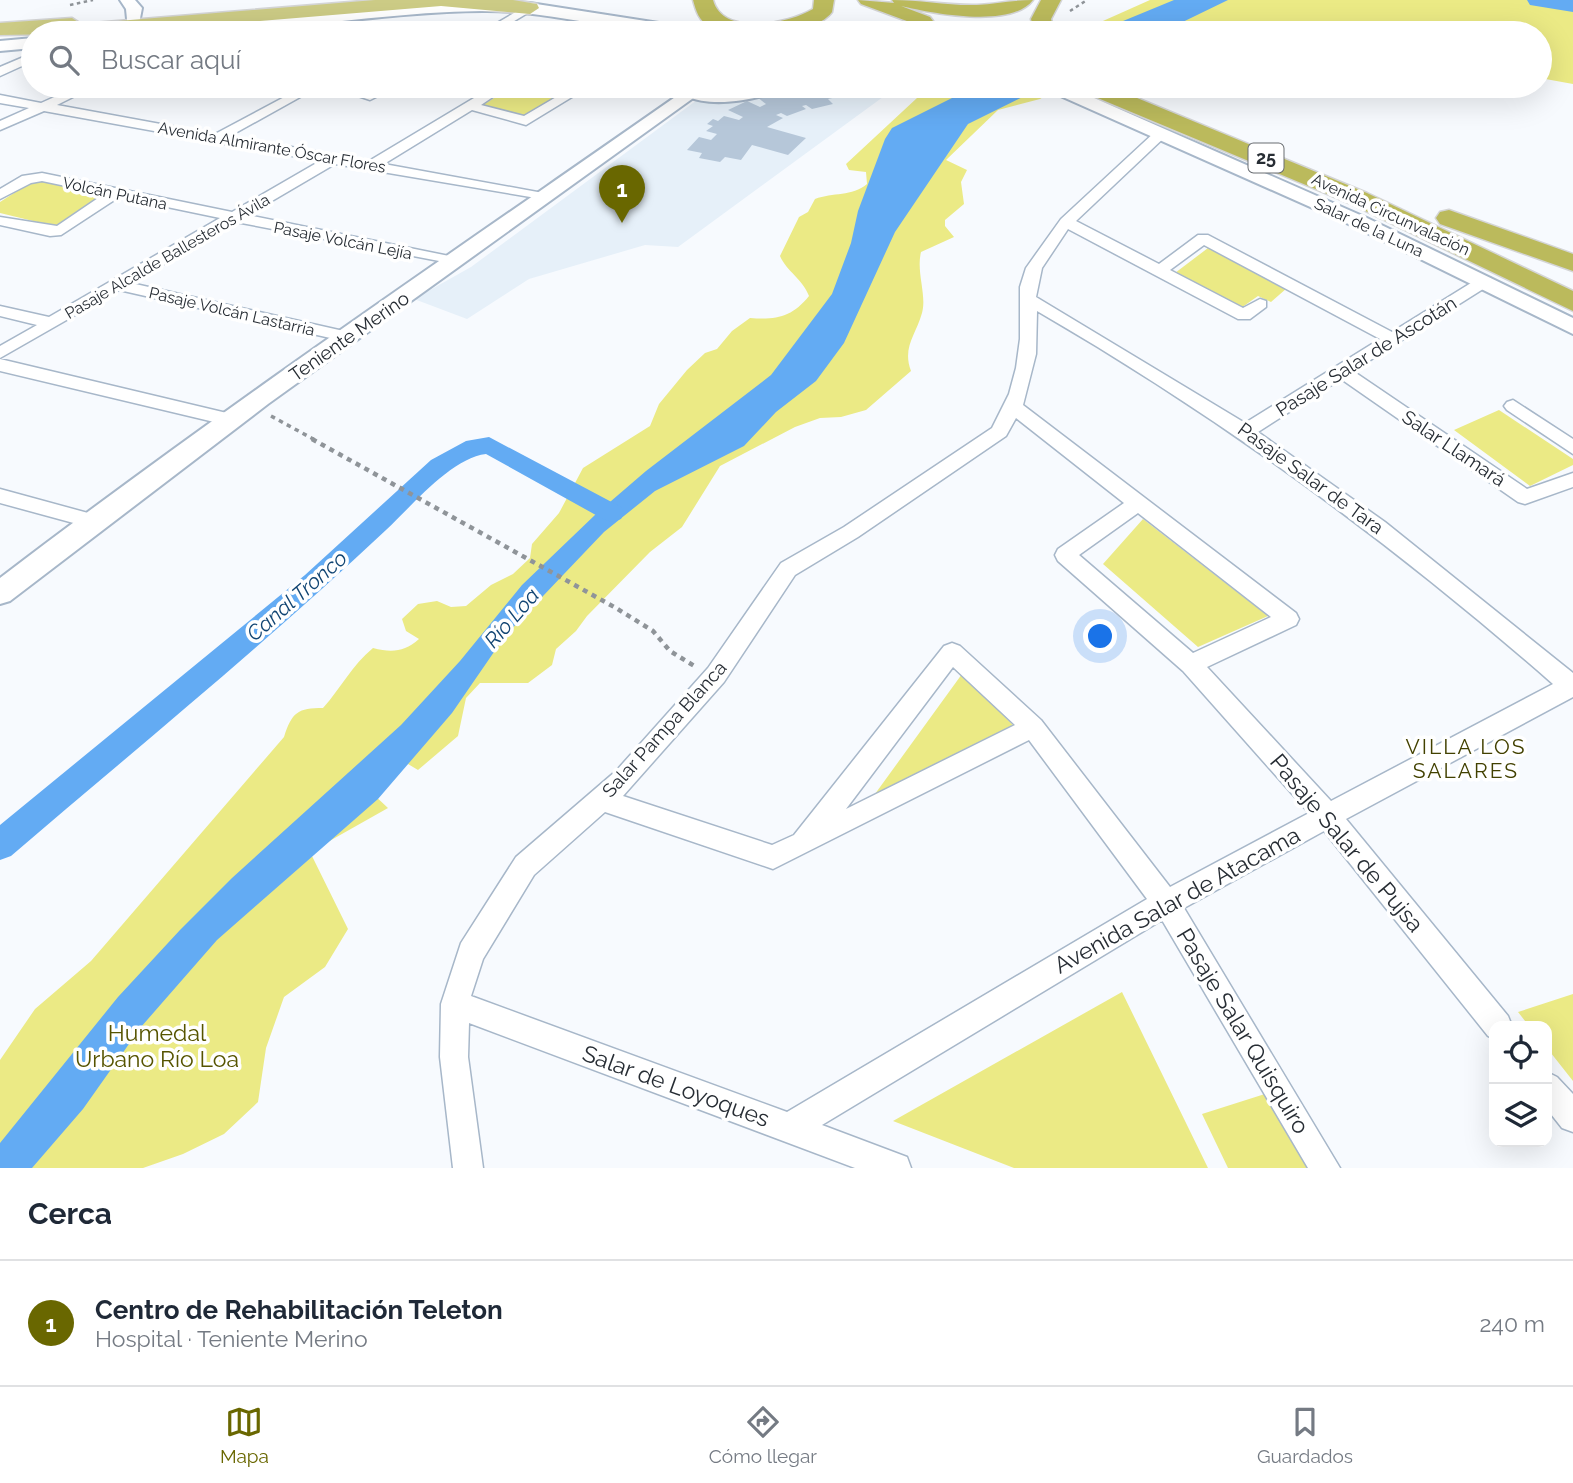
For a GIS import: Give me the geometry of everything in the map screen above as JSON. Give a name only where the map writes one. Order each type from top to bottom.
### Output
[{"type":"highway","points":[[703,0],[705,11],[718,21]]},
{"type":"highway","points":[[808,21],[822,12],[824,0]]},
{"type":"highway","points":[[868,0],[923,21]]},
{"type":"highway","points":[[900,0],[972,11],[1002,8],[1023,0]]},
{"type":"highway","points":[[900,0],[953,21]]},
{"type":"highway","points":[[1043,21],[1044,10],[1051,0]]},
{"type":"highway","name":"Avenida Circunvalación","points":[[1104,98],[1269,159],[1440,235],[1573,302]]},
{"type":"highway","name":"Avenida Circunvalación","points":[[1155,98],[1272,144],[1418,208],[1573,282]]},
{"type":"highway","points":[[1418,208],[1573,263]]},
{"type":"highway","points":[[1440,235],[1544,312]]},
{"type":"main road","points":[[78,21],[366,0]]},
{"type":"main road","points":[[438,1],[443,0]]},
{"type":"main road","points":[[107,21],[136,15],[275,15],[438,1],[486,2],[530,8]]},
{"type":"main road","points":[[259,21],[275,15]]},
{"type":"main road","points":[[0,29],[21,27]]},
{"type":"main road","points":[[0,37],[21,35]]},
{"type":"street","points":[[291,21],[440,8],[530,8],[599,21]]},
{"type":"street","points":[[507,21],[530,8]]},
{"type":"street","points":[[136,15],[162,21]]},
{"type":"street","points":[[324,21],[333,17]]},
{"type":"street","points":[[0,46],[21,44]]},
{"type":"street","points":[[0,72],[21,62]]},
{"type":"street","points":[[0,126],[63,98]]},
{"type":"street","points":[[219,137],[292,98]]},
{"type":"street","points":[[371,166],[484,98]]},
{"type":"street","points":[[471,106],[526,121],[564,98]]},
{"type":"street","name":"Teniente Merino","points":[[0,593],[92,521],[251,405],[685,98]]},
{"type":"street","name":"Salar de la Luna","points":[[1096,98],[1161,134],[1360,222],[1485,281],[1573,327]]},
{"type":"street","name":"Avenida Almirante Óscar Flores","points":[[0,99],[543,197]]},
{"type":"street","name":"Salar Pampa Blanca","points":[[468,1168],[454,1057],[455,1004],[471,953],[525,866],[625,779],[716,676],[788,569],[851,532],[999,432],[1015,408],[1029,345],[1028,285],[1049,241],[1161,134]]},
{"type":"street","name":"Pasaje Alcalde Ballesteros Ávila","points":[[0,353],[333,159]]},
{"type":"street","name":"Volcán Putana","points":[[0,195],[35,177],[233,218]]},
{"type":"street","points":[[0,220],[50,231],[71,225],[116,193]]},
{"type":"street","name":"Pasaje Volcán Lejía","points":[[233,218],[454,262]]},
{"type":"street","points":[[1066,222],[1244,315],[1260,304]]},
{"type":"street","points":[[1158,272],[1203,238],[1392,340]]},
{"type":"street","name":"Pasaje Salar de Ascotán","points":[[1247,430],[1485,281]]},
{"type":"street","name":"Pasaje Volcán Lastarria","points":[[117,285],[348,337]]},
{"type":"street","name":"Pasaje Salar de Tara","points":[[1029,300],[1126,354],[1247,430],[1378,526],[1572,685]]},
{"type":"street","points":[[0,311],[51,323]]},
{"type":"street","points":[[0,365],[231,420]]},
{"type":"street","name":"Salar Llamará","points":[[1341,371],[1525,497],[1573,480]]},
{"type":"street","points":[[1513,406],[1573,448]]},
{"type":"street","points":[[1015,408],[1289,619],[1191,664]]},
{"type":"street","points":[[0,496],[92,521]]},
{"type":"street","name":"Pasaje Salar de Pujsa","points":[[1138,503],[1065,555],[1191,664],[1328,816],[1493,1021]]},
{"type":"street","name":"Pasaje Salar Quisquiro","points":[[803,843],[876,753],[952,652],[1033,727],[1166,903],[1325,1168]]},
{"type":"street","name":"Avenida Salar de Atacama","points":[[789,1128],[1166,903],[1572,685]]},
{"type":"street","name":"Pasaje Salar Quisquiro","points":[[601,800],[773,858],[1033,727]]},
{"type":"street","name":"Salar de Loyoques","points":[[455,1004],[896,1168]]},
{"type":"street","points":[[1552,1093],[1573,1117]]},
{"type":"lane","points":[[707,98],[715,103],[741,98]]},
{"type":"lane","points":[[730,101],[736,98]]},
{"type":"path","points":[[1069,12],[1087,0]]},
{"type":"path","points":[[251,405],[378,473],[616,608],[653,631],[670,651],[691,665],[716,676]]},
{"type":"shaded area","points":[[700,98],[882,98],[678,247],[645,245],[529,279],[467,319],[414,299],[471,267]]},
{"type":"green space","points":[[1150,0],[1573,0],[1573,84],[1552,80],[1552,21],[1103,21]]},
{"type":"green space","points":[[494,98],[558,98],[527,118],[483,105]]},
{"type":"green space","name":"Humedal Urbano Río Loa","points":[[917,98],[1042,98],[998,110],[946,160],[967,170],[961,182],[964,204],[945,220],[945,226],[954,237],[921,252],[923,306],[909,348],[911,371],[866,410],[841,417],[820,418],[795,427],[720,466],[682,527],[650,552],[587,616],[576,631],[556,649],[552,665],[528,683],[480,683],[466,698],[458,736],[418,770],[403,761],[372,793],[388,808],[310,852],[348,929],[325,967],[284,997],[266,1048],[258,1102],[224,1134],[183,1154],[143,1168],[0,1168],[0,1060],[35,1009],[91,961],[284,737],[297,713],[323,708],[373,648],[398,650],[419,639],[406,631],[402,619],[418,604],[437,601],[451,607],[466,606],[491,585],[513,574],[530,558],[532,544],[559,513],[583,468],[650,426],[659,404],[705,353],[717,349],[732,331],[750,318],[783,316],[803,303],[809,296],[780,256],[799,217],[808,212],[815,199],[849,193],[867,184],[866,172],[849,170],[846,164]]},
{"type":"green space","points":[[36,179],[105,194],[58,227],[0,213],[0,202]]},
{"type":"green space","points":[[1208,248],[1287,288],[1271,302],[1258,296],[1241,308],[1175,273]]},
{"type":"green space","points":[[1499,410],[1573,459],[1573,465],[1530,486],[1454,430]]},
{"type":"green space","points":[[1143,519],[1268,616],[1198,647],[1103,564]]},
{"type":"green space","points":[[962,674],[1013,725],[875,794]]},
{"type":"green space","points":[[1122,992],[1208,1168],[1014,1168],[893,1121]]},
{"type":"green space","points":[[1573,994],[1573,1081],[1552,1054],[1552,1021],[1525,1021],[1518,1012]]},
{"type":"green space","points":[[1268,1093],[1307,1168],[1228,1168],[1202,1114]]},
{"type":"water","points":[[1174,0],[1228,0],[1185,21],[1123,21]]},
{"type":"water","points":[[952,98],[1021,98],[968,124],[895,232],[844,343],[816,381],[776,412],[744,446],[655,491],[604,532],[505,636],[452,713],[378,799],[217,940],[141,1027],[83,1109],[32,1168],[0,1168],[0,1143],[118,997],[180,930],[232,878],[401,725],[460,661],[522,585],[596,514],[646,471],[771,375],[832,294],[851,243],[858,211],[885,139],[892,128]]},
{"type":"building","points":[[758,98],[832,98],[828,99],[833,104],[812,109],[806,105],[802,106],[806,109],[787,116],[781,113],[776,115],[783,118],[767,127],[806,138],[788,155],[752,145],[741,160],[725,157],[720,162],[699,158],[702,153],[687,150],[699,137],[711,140],[717,134],[706,131],[713,126],[707,124],[713,119],[718,121],[724,116],[739,120],[743,117],[728,110],[747,101],[760,107],[766,104]]},
{"type":"waterway","name":"Río Loa","points":[[1539,0],[1573,5]]},
{"type":"waterway","name":"Canal Tronco","points":[[0,845],[314,582],[439,466],[474,447],[489,445],[612,513]]},
{"type":"place","name":"Centro de Rehabilitación Teleton","points":[[622,223]]},
{"type":"district","name":"VILLA LOS SALARES","points":[[1466,759]]}]
